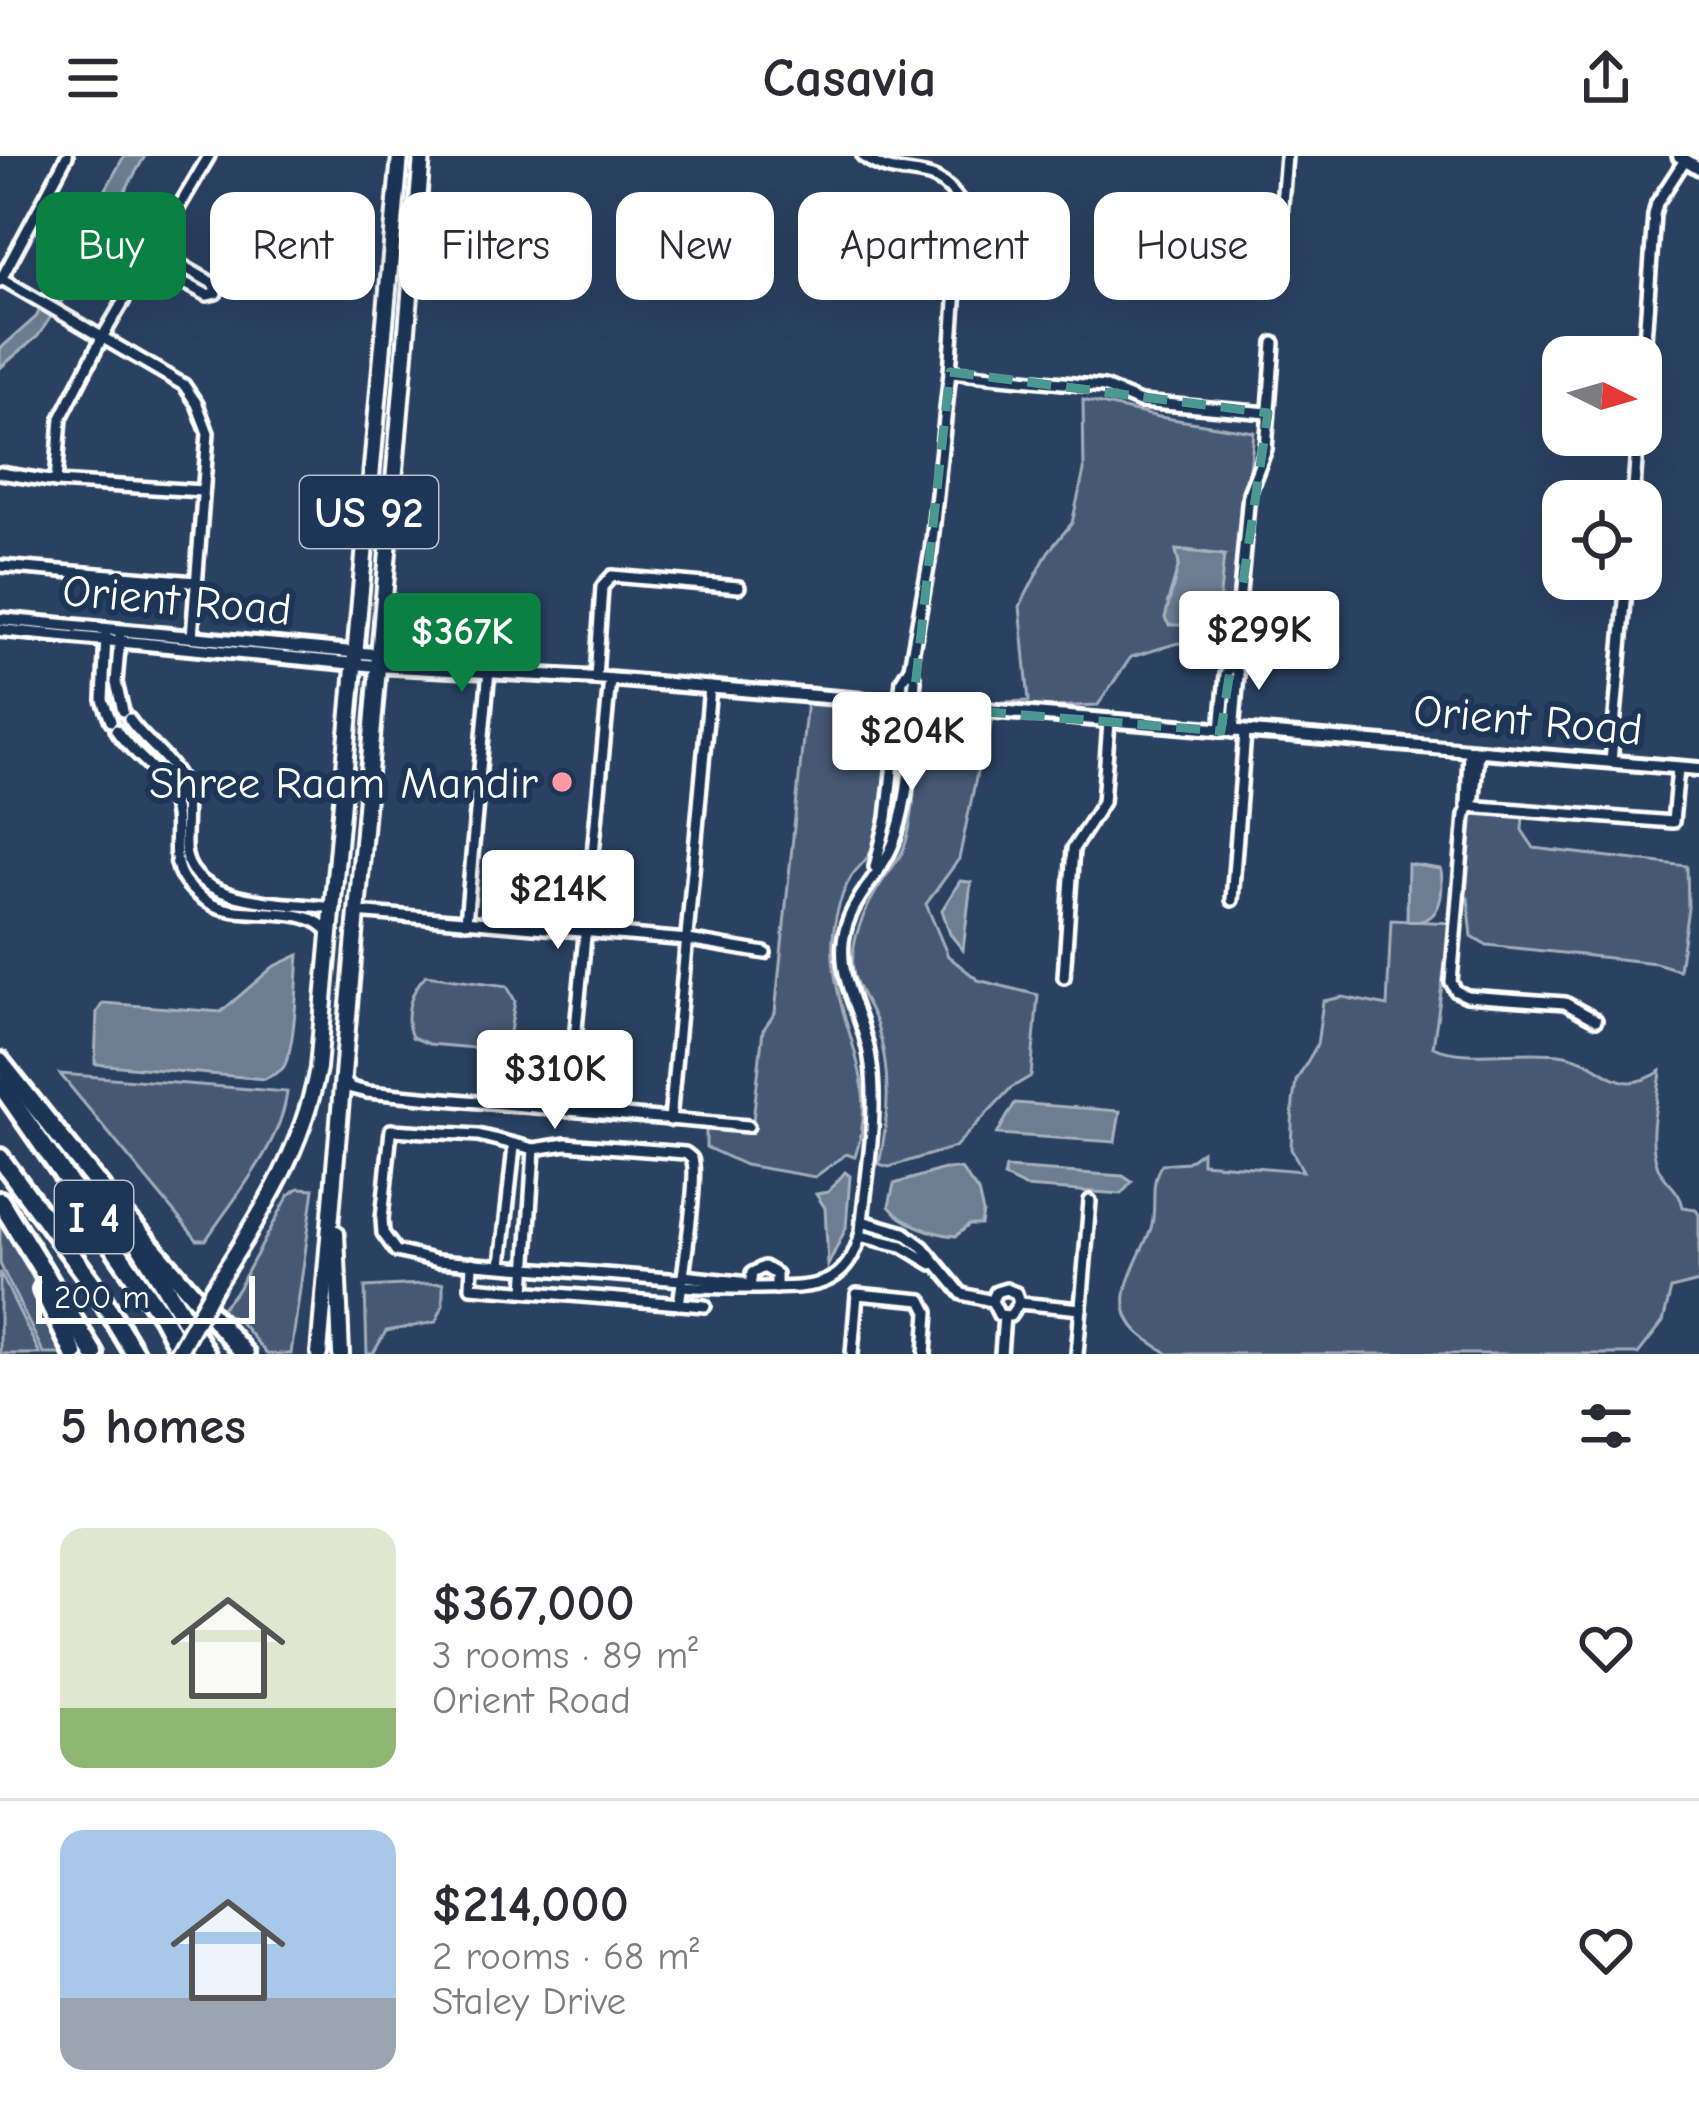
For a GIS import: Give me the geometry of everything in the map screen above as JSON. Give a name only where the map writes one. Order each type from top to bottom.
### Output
[{"type":"highway","points":[[0,1062],[112,1202],[245,1354]]},
{"type":"highway","name":"I 4","points":[[0,1084],[162,1316],[179,1354]]},
{"type":"highway","name":"I 4","points":[[0,1158],[95,1288],[136,1354]]},
{"type":"highway","points":[[1,1202],[74,1354]]},
{"type":"highway","points":[[1,1202],[94,1354]]},
{"type":"highway","points":[[112,1202],[206,1354]]},
{"type":"main road","name":"US 92","points":[[179,1354],[212,1291],[278,1188],[297,1146],[318,1068],[400,156]]},
{"type":"main road","name":"US 92","points":[[419,192],[422,156]]},
{"type":"main road","points":[[395,220],[399,221]]},
{"type":"main road","name":"US 92","points":[[319,1354],[409,300]]},
{"type":"main road","points":[[381,374],[403,376]]},
{"type":"main road","points":[[344,814],[348,841],[345,894],[356,912]]},
{"type":"main road","points":[[335,908],[346,926],[348,1003]]},
{"type":"main road","points":[[334,1166],[341,1354]]},
{"type":"street","points":[[68,156],[1,280],[184,385],[197,404],[208,434],[192,637]]},
{"type":"street","points":[[186,196],[209,156]]},
{"type":"street","points":[[863,156],[873,164],[931,171],[950,182],[962,206],[932,551],[910,667],[902,680],[887,818],[873,874]]},
{"type":"street","points":[[1283,192],[1286,156]]},
{"type":"street","points":[[1645,336],[1657,203],[1682,158],[1699,168]]},
{"type":"street","points":[[186,268],[214,284],[216,293],[207,295],[186,283]]},
{"type":"street","points":[[56,482],[61,418],[125,300]]},
{"type":"street","points":[[1232,900],[1238,676],[1234,660],[1249,493],[1266,449],[1274,343]]},
{"type":"street","points":[[950,372],[1104,387],[1140,401],[1268,413]]},
{"type":"street","points":[[0,473],[56,482],[202,491]]},
{"type":"street","points":[[0,566],[196,582]]},
{"type":"street","points":[[568,1111],[603,678],[602,587],[612,576],[739,587]]},
{"type":"street","points":[[1611,762],[1625,600]]},
{"type":"street","name":"Orient Road","points":[[0,619],[478,673],[603,678],[1699,770]]},
{"type":"street","name":"Orient Road","points":[[0,630],[192,637],[357,657]]},
{"type":"street","points":[[113,635],[116,683],[126,715],[179,777],[186,804],[186,855],[198,878],[214,890],[238,897],[335,908]]},
{"type":"street","points":[[113,635],[103,700],[113,726],[169,791],[175,863],[192,889],[218,907],[317,920],[332,937]]},
{"type":"street","points":[[680,1304],[682,1281],[692,1157],[666,1150],[566,1144],[514,1148],[478,1136],[392,1128],[382,1219],[387,1242],[408,1257],[682,1281],[740,1282],[750,1287],[814,1287],[832,1279],[856,1252],[860,1236],[872,1102],[871,1069],[843,960],[846,925],[897,834],[913,706],[915,680],[910,667]]},
{"type":"street","points":[[466,922],[489,670]]},
{"type":"street","points":[[670,1120],[710,687]]},
{"type":"street","points":[[1064,977],[1073,849],[1103,802],[1109,722]]},
{"type":"street","points":[[1473,751],[1450,976],[1453,987],[1468,996],[1565,1003],[1596,1020]]},
{"type":"street","points":[[1467,806],[1673,822],[1678,768]]},
{"type":"street","points":[[356,912],[688,940],[765,953]]},
{"type":"street","points":[[342,1077],[352,1088],[367,1092],[748,1126]]},
{"type":"street","points":[[501,1265],[514,1148]]},
{"type":"street","points":[[525,1292],[534,1149]]},
{"type":"street","points":[[1077,1354],[1090,1201]]},
{"type":"street","points":[[862,1221],[904,1233],[923,1246],[962,1294],[992,1301]]},
{"type":"street","points":[[860,1236],[902,1246],[940,1269]]},
{"type":"street","points":[[472,1263],[471,1287],[704,1306]]},
{"type":"street","points":[[750,1287],[752,1274],[764,1267],[776,1274],[776,1288]]},
{"type":"street","points":[[1006,1288],[1016,1293],[1019,1304],[1014,1313],[1004,1316],[995,1311],[992,1301],[996,1292],[1006,1288]]},
{"type":"street","points":[[852,1354],[857,1294],[922,1300],[928,1312],[925,1354]]},
{"type":"street","points":[[1019,1304],[1081,1309]]},
{"type":"street","points":[[1001,1354],[1004,1316]]},
{"type":"highlighted area","points":[[950,372],[1268,413],[1221,731],[913,706]]},
{"type":"shaded area","points":[[124,156],[145,156],[124,192],[104,192]]},
{"type":"shaded area","points":[[42,306],[54,312],[38,336],[0,368],[0,349]]},
{"type":"shaded area","points":[[1083,400],[1254,432],[1231,646],[1178,643],[1131,657],[1098,705],[1002,709],[1003,702],[1029,701],[1020,606],[1048,552],[1072,523],[1084,471]],"holes":[[[1176,551],[1224,555],[1168,601],[1179,564]]]},
{"type":"shaded area","points":[[1176,550],[1224,555],[1217,625],[1169,625],[1165,618],[1179,564]]},
{"type":"shaded area","points":[[807,700],[887,707],[884,783],[875,841],[842,895],[833,937],[836,984],[861,1079],[862,1129],[855,1157],[846,1154],[815,1177],[745,1165],[706,1147],[706,1126],[752,1130],[763,1030],[775,1013]]},
{"type":"shaded area","points":[[927,711],[994,716],[959,859],[926,904],[948,956],[978,980],[1038,995],[1031,1076],[1011,1088],[955,1147],[889,1167],[879,1164],[885,1130],[885,1060],[875,1019],[854,975],[853,950],[865,912],[904,848]]},
{"type":"shaded area","points":[[1470,811],[1523,816],[1522,830],[1534,848],[1687,866],[1688,908],[1679,970],[1656,963],[1487,945],[1472,936],[1468,898],[1462,897]]},
{"type":"shaded area","points":[[1408,864],[1441,869],[1438,907],[1427,919],[1407,921]]},
{"type":"shaded area","points":[[960,881],[971,882],[963,950],[950,934],[942,910]]},
{"type":"shaded area","points":[[1391,920],[1451,923],[1433,1047],[1462,1054],[1565,1055],[1622,1081],[1645,1079],[1661,1071],[1653,1131],[1655,1155],[1683,1207],[1696,1209],[1699,1215],[1699,1282],[1671,1289],[1663,1322],[1638,1354],[1168,1354],[1129,1320],[1125,1294],[1151,1228],[1155,1179],[1162,1164],[1187,1162],[1202,1151],[1202,1163],[1303,1171],[1291,1149],[1293,1102],[1296,1081],[1317,1045],[1323,1001],[1343,997],[1387,1006]]},
{"type":"shaded area","points":[[299,955],[290,1049],[282,1069],[265,1079],[95,1064],[97,1012],[103,1003],[221,1012],[273,967]]},
{"type":"shaded area","points":[[426,975],[507,986],[515,1001],[507,1051],[429,1044],[412,1037],[410,1005]]},
{"type":"shaded area","points":[[60,1074],[287,1092],[276,1131],[255,1169],[206,1240],[197,1240]]},
{"type":"shaded area","points":[[1015,1103],[1120,1111],[1115,1142],[997,1134]]},
{"type":"shaded area","points":[[1006,1168],[1123,1176],[1132,1182],[1121,1194],[1025,1187],[1004,1177]]},
{"type":"shaded area","points":[[944,1169],[961,1169],[978,1192],[983,1213],[981,1225],[969,1225],[956,1236],[919,1227],[889,1206],[894,1184]]},
{"type":"shaded area","points":[[845,1172],[850,1176],[846,1228],[828,1265],[825,1208],[816,1194],[828,1192]]},
{"type":"shaded area","points":[[299,1188],[314,1189],[291,1354],[267,1354],[240,1322],[220,1310],[238,1289],[289,1195]]},
{"type":"shaded area","points":[[0,1222],[69,1354],[44,1354],[0,1264]]},
{"type":"shaded area","points":[[0,1272],[40,1354],[0,1354]]},
{"type":"shaded area","points":[[443,1283],[443,1305],[436,1322],[386,1331],[373,1354],[367,1354],[365,1287]]},
{"type":"place","name":"Shree Raam Mandir","points":[[562,782]]}]
